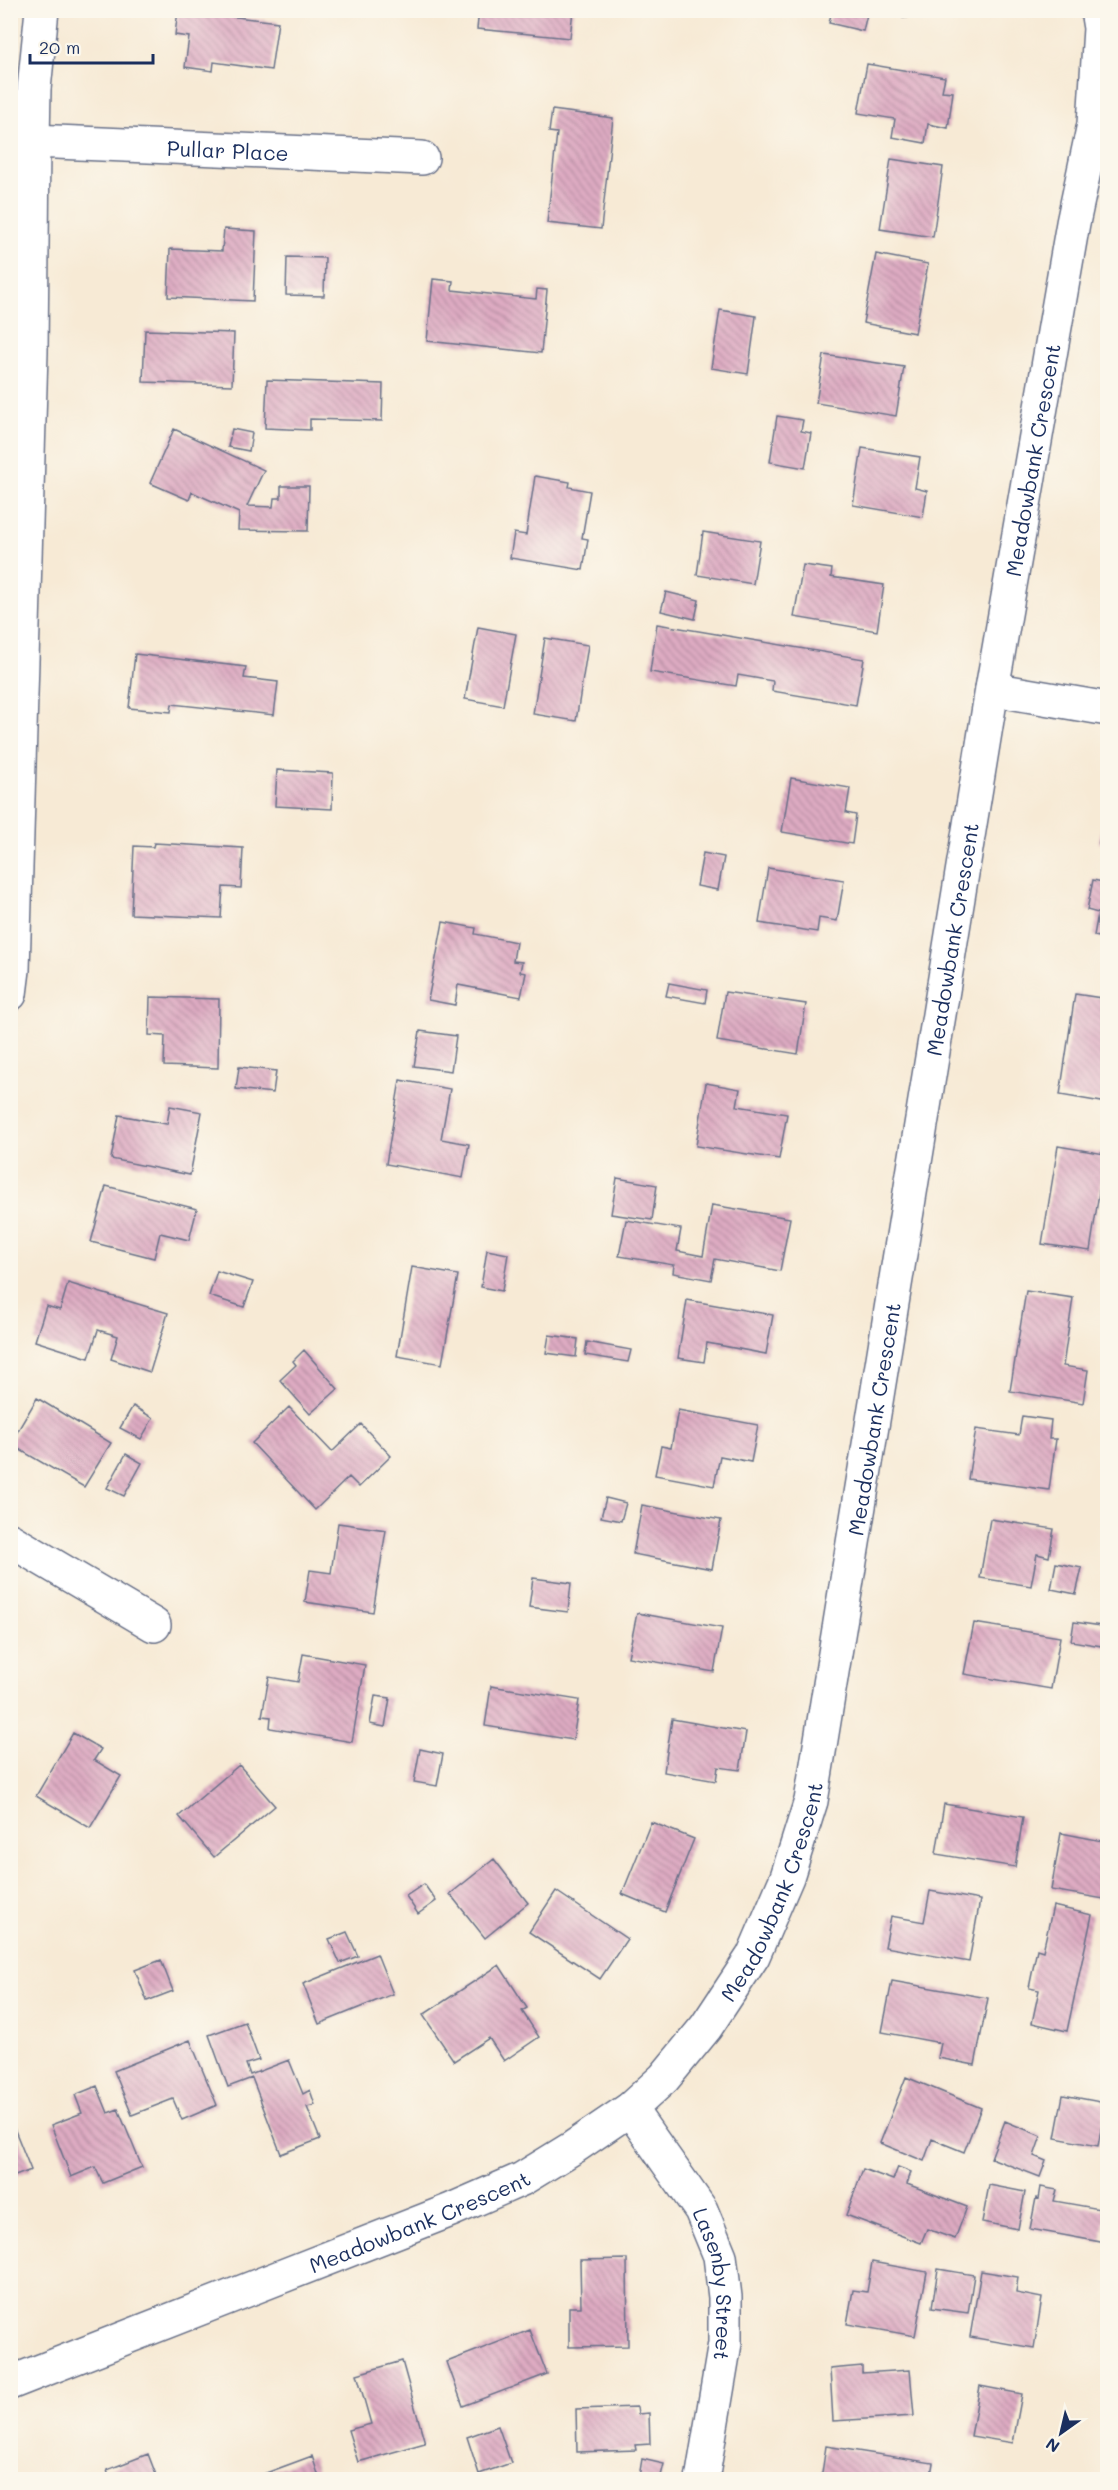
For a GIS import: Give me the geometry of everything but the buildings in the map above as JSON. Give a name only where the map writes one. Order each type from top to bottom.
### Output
[{"type":"street","points":[[10,993],[13,970],[31,352],[33,141],[36,70],[42,10]]},
{"type":"street","name":"Meadowbank Crescent","points":[[10,2383],[451,2210],[511,2183],[574,2147],[630,2109],[664,2078],[706,2027],[753,1956],[787,1877],[811,1801],[992,689],[1073,223],[1094,124],[1100,28],[1097,10]]},
{"type":"street","name":"Pullar Place","points":[[33,141],[422,158]]},
{"type":"street","points":[[992,689],[1107,709]]},
{"type":"street","points":[[10,1540],[154,1625]]},
{"type":"street","name":"Lasenby Street","points":[[630,2109],[701,2210],[720,2256],[725,2298],[725,2343],[702,2480]]}]
